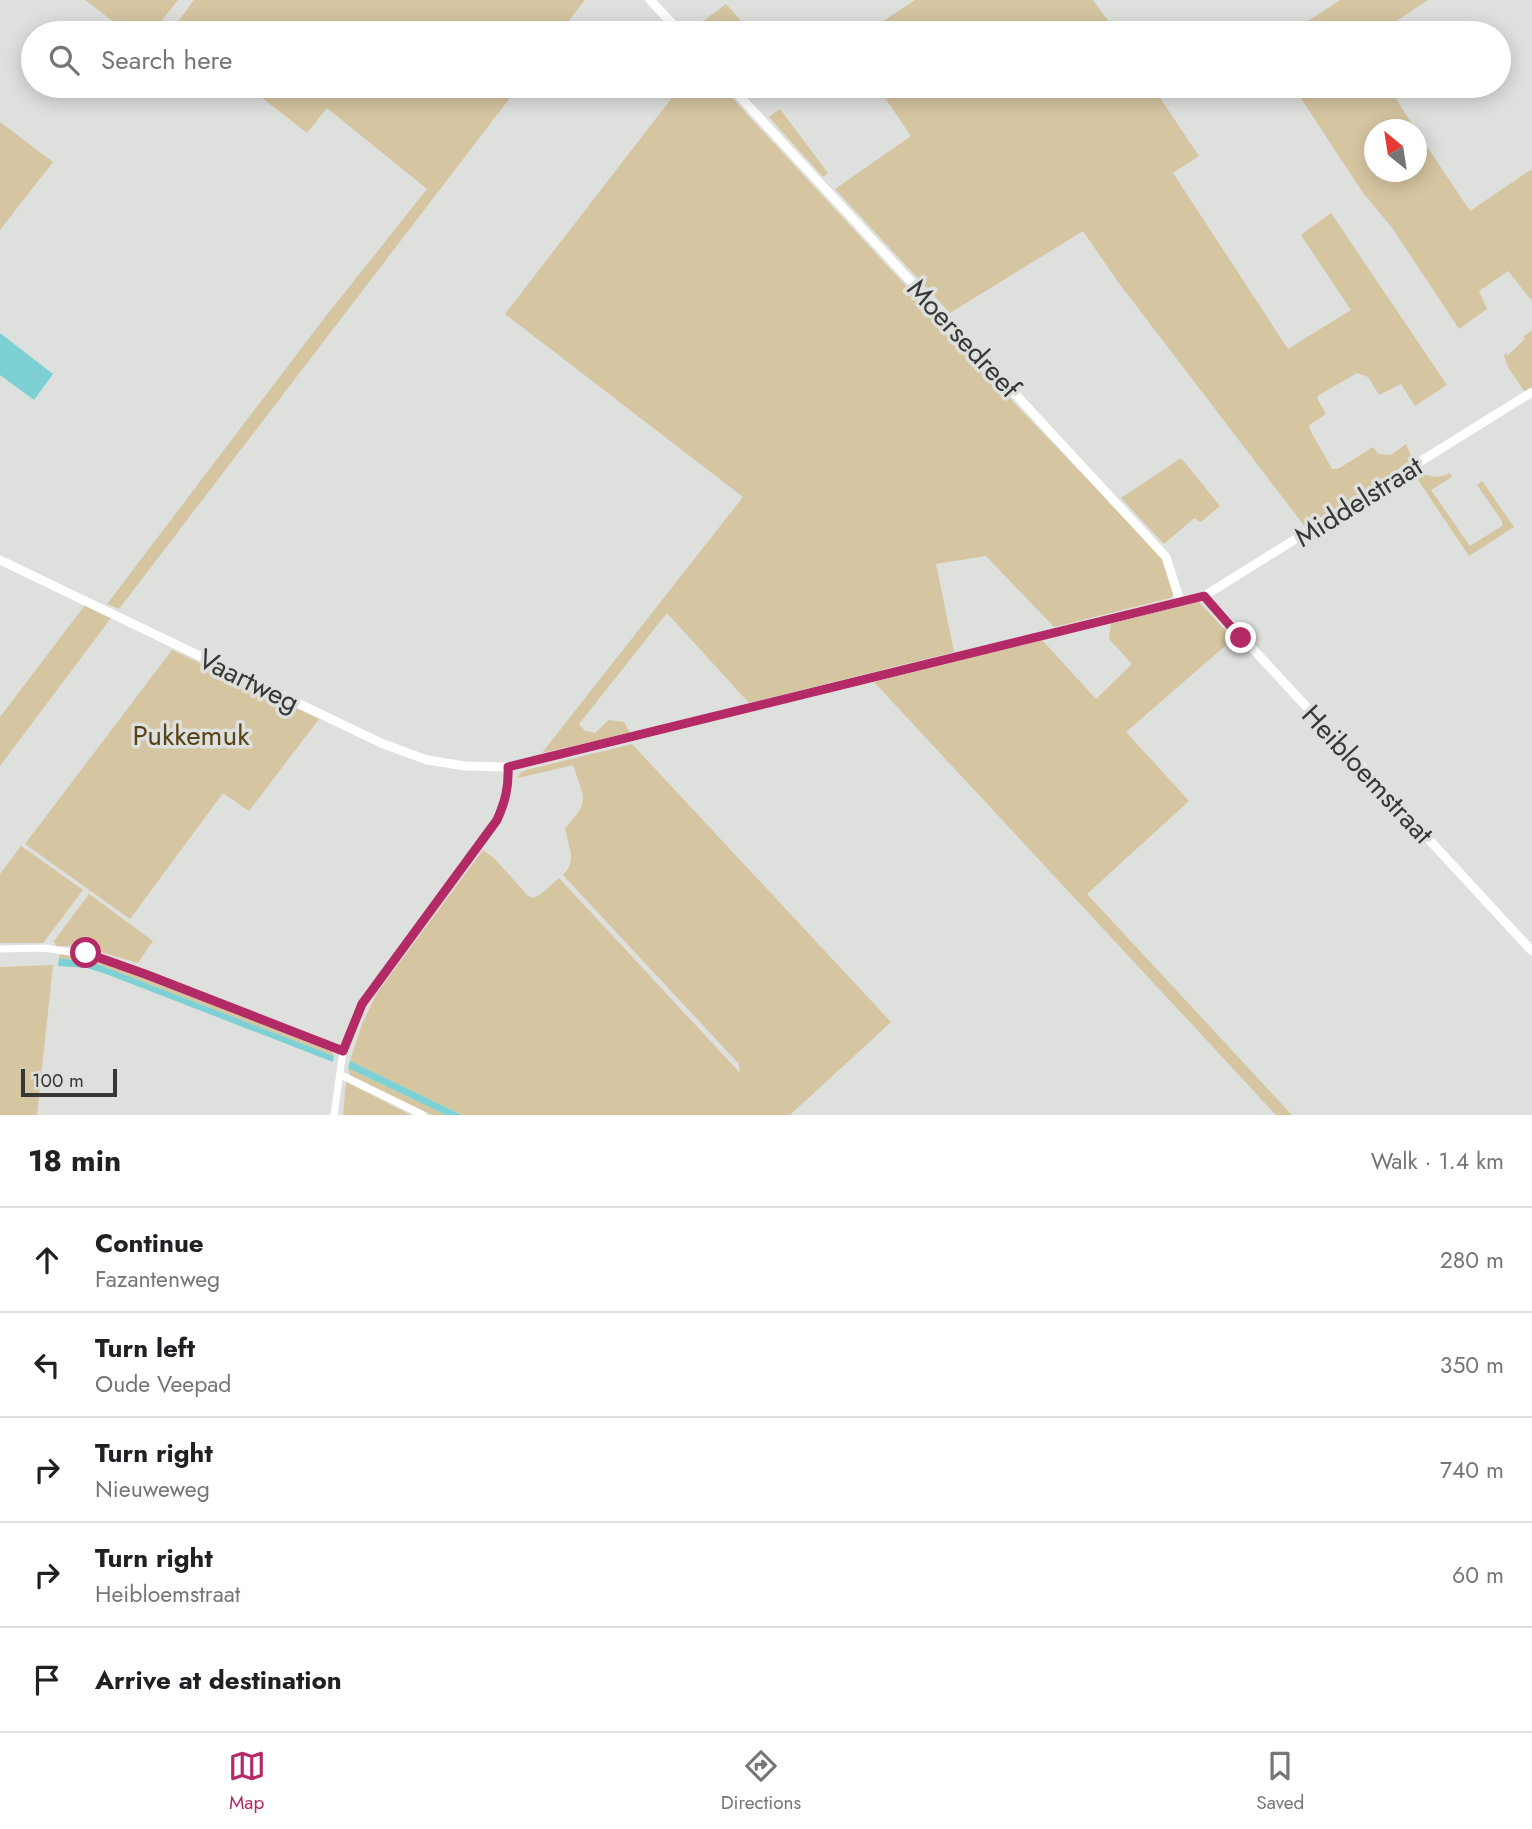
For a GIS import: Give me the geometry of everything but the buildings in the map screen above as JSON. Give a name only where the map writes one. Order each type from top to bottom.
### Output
[{"type":"street","points":[[650,0],[670,21]]},
{"type":"street","name":"Moersedreef","points":[[741,98],[1166,557],[1180,601]]},
{"type":"street","name":"Middelstraat","points":[[1180,601],[1204,596],[1532,392]]},
{"type":"street","name":"Vaartweg","points":[[0,559],[381,743],[428,760],[465,766],[508,767],[1180,601]]},
{"type":"street","name":"Heibloemstraat","points":[[1204,596],[1532,951]]},
{"type":"street","points":[[334,1115],[343,1055],[362,1004],[497,820],[509,786],[508,767]]},
{"type":"street","points":[[0,948],[45,948],[93,955],[343,1055]]},
{"type":"street","points":[[341,1075],[423,1115]]},
{"type":"green space","points":[[85,0],[178,0],[161,21],[112,21]]},
{"type":"green space","points":[[194,0],[585,0],[568,21],[178,21]]},
{"type":"green space","points":[[915,0],[1093,0],[1108,21],[883,21]]},
{"type":"green space","points":[[1340,0],[1428,0],[1396,21],[1308,21]]},
{"type":"green space","points":[[726,4],[741,21],[704,21]]},
{"type":"green space","points":[[262,98],[510,98],[119,609],[107,604],[322,321],[427,189],[327,108],[307,133]]},
{"type":"green space","points":[[672,98],[732,98],[1019,408],[1164,559],[1174,594],[1170,598],[1054,627],[986,556],[936,564],[954,652],[749,703],[667,613],[579,724],[585,731],[595,733],[609,720],[624,722],[630,733],[542,753],[743,497],[505,314]]},
{"type":"green space","points":[[885,98],[1160,98],[1199,156],[1173,173],[1288,349],[1351,310],[1301,235],[1331,213],[1447,385],[1415,406],[1401,384],[1379,395],[1368,377],[1357,373],[1319,395],[1317,398],[1326,414],[1309,425],[1310,430],[1332,469],[1338,469],[1373,447],[1378,454],[1391,455],[1406,444],[1413,460],[1306,528],[1118,282],[1083,231],[950,313],[835,189],[911,136]]},
{"type":"green space","points":[[1301,98],[1396,98],[1409,119],[1364,119],[1364,182],[1427,182],[1427,146],[1470,211],[1532,169],[1532,301],[1508,271],[1479,291],[1487,309],[1459,329],[1393,229],[1361,190]]},
{"type":"green space","points":[[780,109],[828,173],[823,177],[769,117]]},
{"type":"green space","points":[[0,122],[53,162],[0,230]]},
{"type":"green space","points":[[1532,330],[1532,388],[1525,392],[1509,369],[1504,356]]},
{"type":"green space","points":[[1181,458],[1220,506],[1201,522],[1194,518],[1164,544],[1121,498]]},
{"type":"green space","points":[[1419,470],[1434,477],[1450,473],[1452,477],[1431,490],[1470,546],[1502,526],[1502,521],[1477,485],[1482,481],[1514,527],[1469,556],[1414,474]]},
{"type":"green space","points":[[1199,602],[1233,639],[1126,732],[1189,801],[1087,894],[1292,1115],[1276,1115],[874,682],[1042,640],[1096,699],[1132,664],[1109,639],[1111,623]]},
{"type":"green space","points":[[85,605],[111,618],[0,766],[0,717]]},
{"type":"green space","name":"Pukkemuk","points":[[172,650],[319,719],[249,811],[223,793],[130,919],[25,844]]},
{"type":"green space","points":[[632,744],[891,1022],[790,1115],[462,1115],[350,1061],[362,1024],[377,993],[483,850],[533,898],[559,878],[740,1073],[739,1064],[563,875],[568,870],[571,859],[565,828],[579,811],[583,799],[573,765],[518,778],[519,774],[526,770]]},
{"type":"green space","points":[[21,846],[83,890],[43,943],[0,943],[0,874]]},
{"type":"green space","points":[[89,894],[153,941],[138,963],[81,946],[56,946],[54,941]]},
{"type":"green space","points":[[61,953],[94,958],[331,1050],[334,1056],[97,964],[59,958]]},
{"type":"green space","points":[[53,965],[37,1115],[0,1115],[0,967]]},
{"type":"green space","points":[[348,1068],[446,1115],[432,1115],[350,1075]]},
{"type":"green space","points":[[346,1082],[411,1115],[343,1115]]},
{"type":"water","points":[[0,333],[53,374],[34,400],[0,375]]},
{"type":"water","points":[[59,958],[97,964],[334,1056],[333,1062],[106,974],[87,968],[58,966]]},
{"type":"water","points":[[350,1061],[462,1115],[446,1115],[348,1068]]},
{"type":"route","points":[[86,953],[343,1051],[362,1004],[497,820],[509,786],[508,767],[1204,596],[1241,638]]}]
